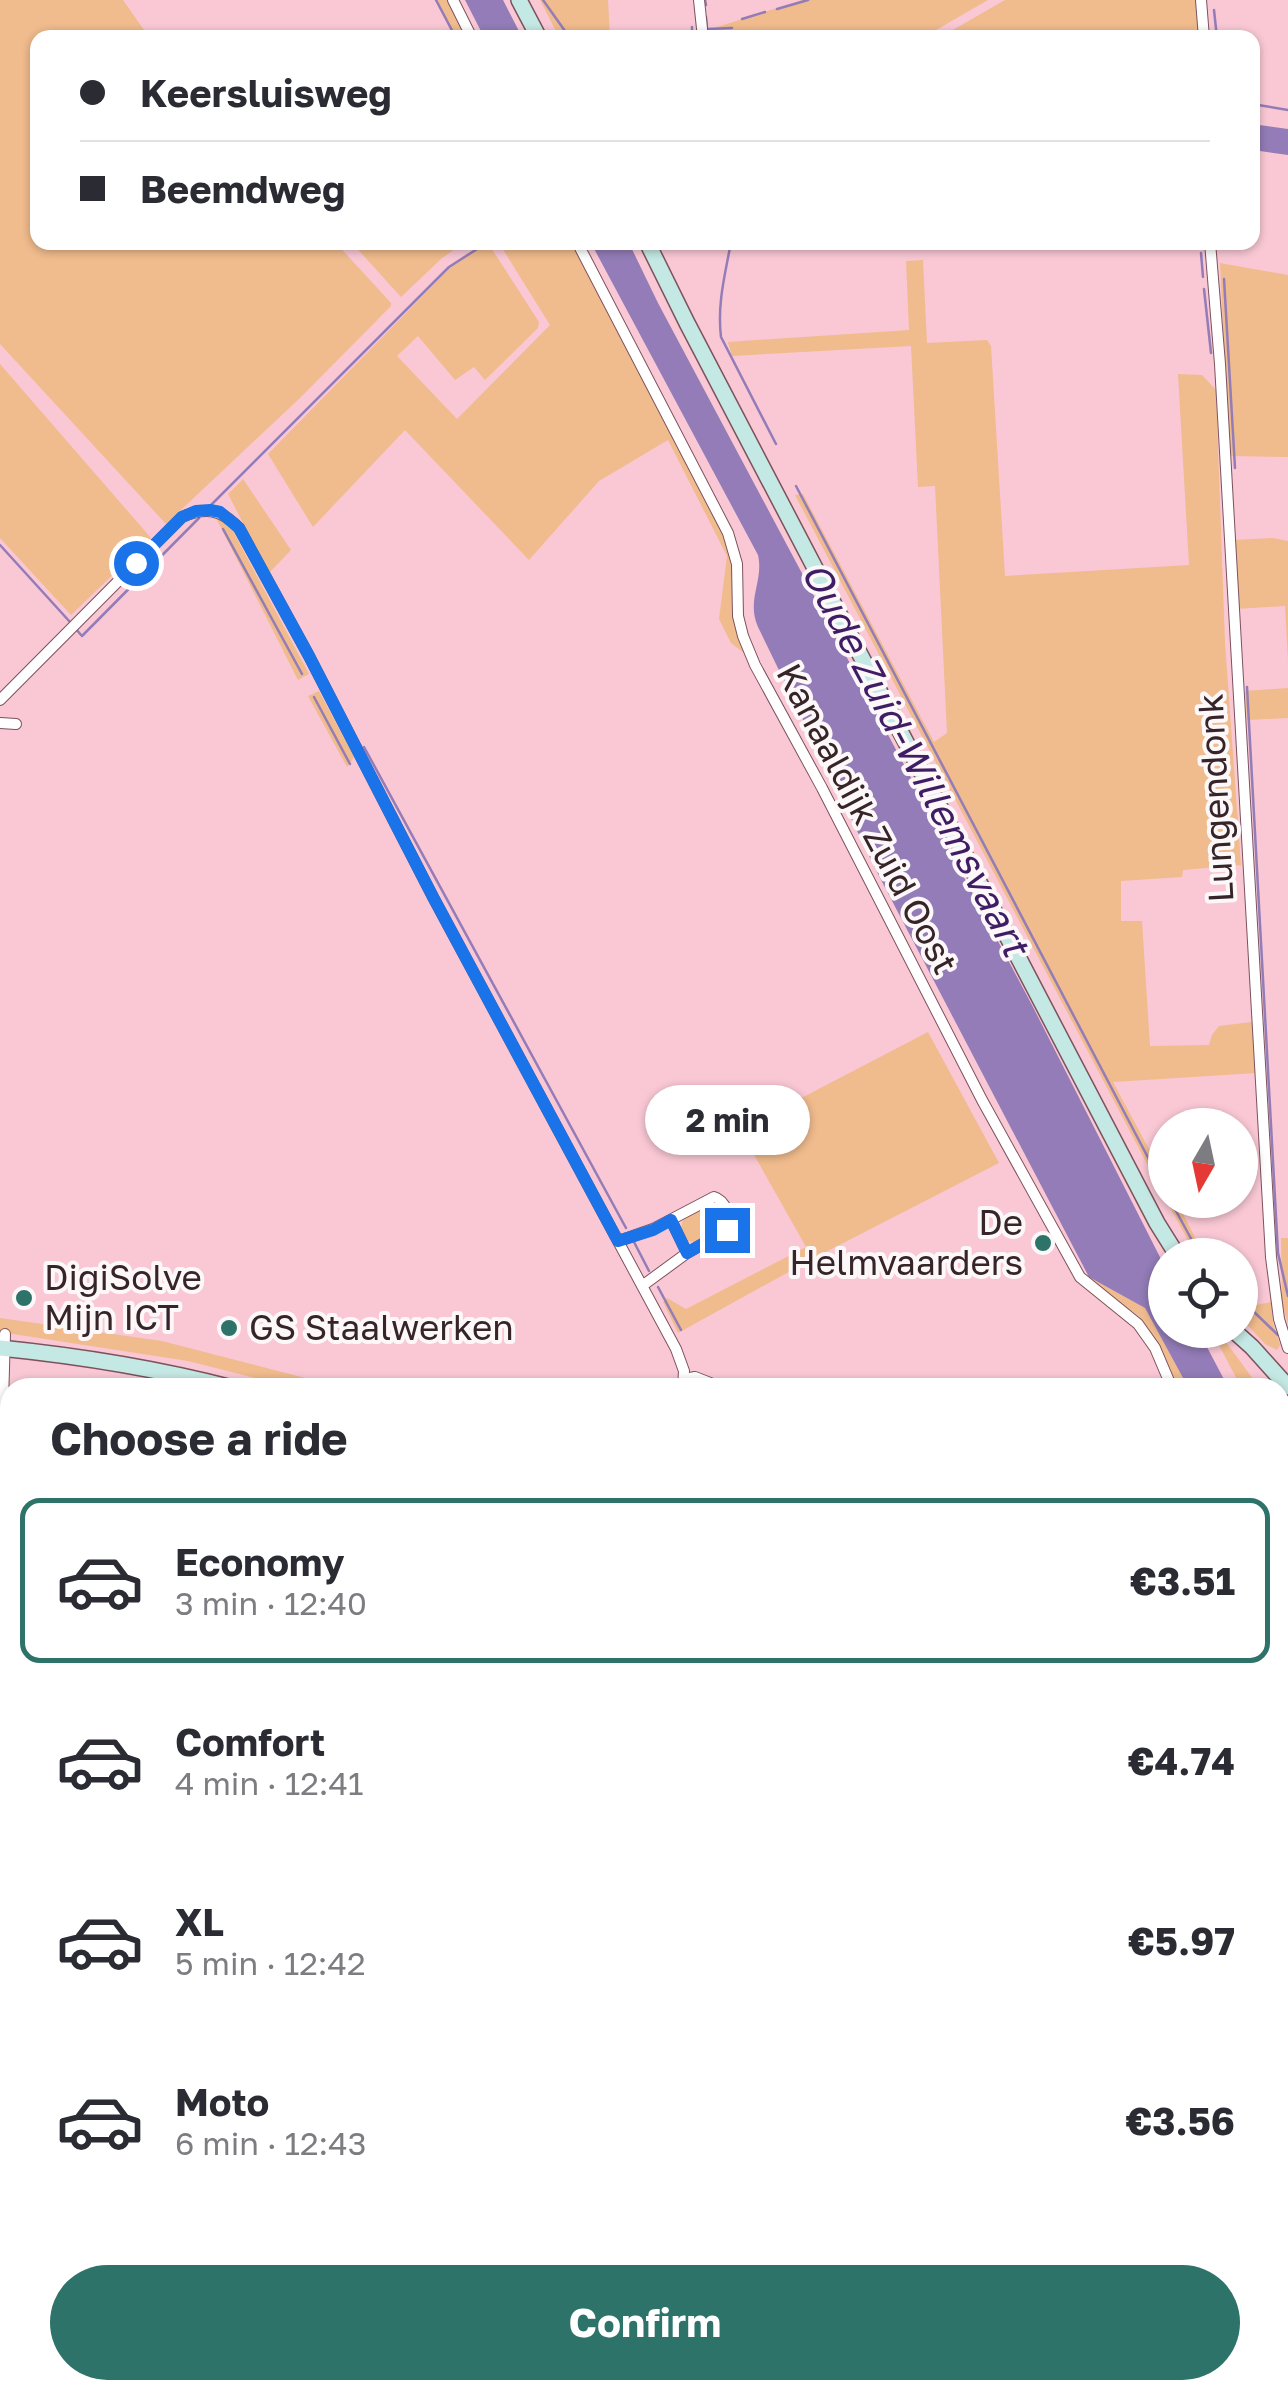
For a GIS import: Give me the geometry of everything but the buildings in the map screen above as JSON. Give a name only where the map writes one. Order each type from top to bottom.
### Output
[{"type":"main road","points":[[519,0],[535,30]]},
{"type":"main road","points":[[651,250],[1167,1238]]},
{"type":"main road","points":[[1269,1378],[1233,1330],[1279,1378]]},
{"type":"main road","points":[[3,1343],[193,1378]]},
{"type":"street","points":[[453,0],[468,30]]},
{"type":"street","points":[[699,0],[702,30]]},
{"type":"street","points":[[1201,0],[1203,30]]},
{"type":"street","name":"Kanaaldijk Zuid Oost","points":[[582,250],[728,533],[737,564],[738,616],[754,665],[822,788],[982,1100],[1080,1277],[1138,1324],[1155,1348],[1168,1378]]},
{"type":"street","name":"Lungendonk","points":[[1211,250],[1271,1257],[1288,1348]]},
{"type":"street","points":[[0,700],[182,517],[210,510],[230,518],[318,674],[676,1349],[683,1378]]},
{"type":"street","points":[[0,723],[16,724]]},
{"type":"street","points":[[618,1241],[653,1230],[714,1197],[722,1201],[731,1224],[727,1230],[642,1286]]},
{"type":"street","points":[[671,1220],[687,1253]]},
{"type":"street","points":[[2,1378],[3,1343]]},
{"type":"shaded area","points":[[0,0],[123,0],[144,30],[30,30],[30,250],[342,250],[391,303],[300,398],[166,524],[0,344]]},
{"type":"shaded area","points":[[436,0],[447,0],[463,30],[452,30]]},
{"type":"shaded area","points":[[465,0],[503,0],[518,30],[480,30]]},
{"type":"shaded area","points":[[540,0],[608,0],[610,30],[555,30]]},
{"type":"shaded area","points":[[802,0],[988,0],[936,30],[711,29]]},
{"type":"shaded area","points":[[1005,0],[1198,0],[1200,30],[953,30]]},
{"type":"shaded area","points":[[1260,125],[1288,129],[1288,155],[1260,151]]},
{"type":"shaded area","points":[[358,250],[453,250],[441,259],[401,297]]},
{"type":"shaded area","points":[[476,250],[493,250],[539,322],[538,328],[485,380],[474,367],[455,380],[418,336],[397,356],[457,419],[550,325],[503,250],[576,250],[735,554],[734,618],[744,653],[731,643],[719,619],[727,556],[668,440],[599,481],[529,560],[405,430],[313,527],[268,454],[457,261]]},
{"type":"shaded area","points":[[595,250],[632,250],[1032,1005],[1150,1238],[1148,1314],[1145,1308],[1089,1277],[879,876],[758,627],[754,599],[758,555]]},
{"type":"shaded area","points":[[923,260],[927,343],[987,340],[991,346],[1005,576],[1189,565],[1178,374],[1202,375],[1216,390],[1225,643],[1241,865],[1183,870],[1182,877],[1121,881],[1121,921],[1142,921],[1150,1046],[1209,1045],[1219,1026],[1252,1022],[1256,1073],[1113,1082],[1148,1147],[1148,1166],[795,495],[803,494],[934,742],[947,733],[935,486],[918,487],[911,346],[732,356],[728,342],[909,330],[906,261]]},
{"type":"shaded area","points":[[1220,263],[1288,275],[1288,457],[1229,456]]},
{"type":"shaded area","points":[[0,364],[151,538],[71,615],[0,538]]},
{"type":"shaded area","points":[[243,479],[291,550],[269,573],[228,494]]},
{"type":"shaded area","points":[[216,505],[309,674],[298,680],[212,510]]},
{"type":"shaded area","points":[[1233,540],[1288,541],[1288,660],[1285,606],[1236,609]]},
{"type":"shaded area","points":[[1288,688],[1288,718],[1247,720],[1245,691]]},
{"type":"shaded area","points":[[319,691],[354,757],[347,767],[308,696]]},
{"type":"shaded area","points":[[928,1032],[999,1163],[678,1333],[663,1302],[667,1298],[686,1309],[806,1247],[740,1130]]},
{"type":"shaded area","points":[[1039,1108],[1088,1272],[1010,1124]]},
{"type":"shaded area","points":[[713,1204],[722,1206],[728,1218],[725,1226],[694,1242],[687,1241],[681,1228],[683,1219]]},
{"type":"shaded area","points":[[1176,1218],[1185,1218],[1195,1238],[1187,1238]]},
{"type":"shaded area","points":[[1281,1238],[1288,1238],[1288,1324],[1282,1303]]},
{"type":"shaded area","points":[[1088,1273],[1145,1308],[1148,1329],[1138,1315],[1087,1281]]},
{"type":"shaded area","points":[[1271,1302],[1280,1345],[1277,1350],[1258,1336],[1258,1304]]},
{"type":"shaded area","points":[[0,1318],[162,1341],[305,1378],[255,1378],[188,1361],[0,1332]]},
{"type":"shaded area","points":[[1159,1348],[1167,1348],[1183,1378],[1174,1378]]},
{"type":"shaded area","points":[[1167,1348],[1207,1348],[1223,1378],[1183,1378]]},
{"type":"shaded area","points":[[1220,1348],[1230,1348],[1252,1378],[1236,1378]]},
{"type":"waterway","points":[[436,0],[452,30]]},
{"type":"waterway","points":[[543,0],[564,30]]},
{"type":"waterway","points":[[705,0],[706,5]]},
{"type":"waterway","points":[[777,9],[808,0]]},
{"type":"waterway","points":[[1214,10],[1216,30]]},
{"type":"waterway","points":[[742,19],[765,12]]},
{"type":"waterway","points":[[706,17],[707,29],[732,28]]},
{"type":"waterway","points":[[1260,105],[1288,110]]},
{"type":"waterway","points":[[208,508],[449,267],[475,250]]},
{"type":"waterway","points":[[730,250],[721,301],[721,337],[776,444]]},
{"type":"waterway","points":[[1201,253],[1203,277]]},
{"type":"waterway","points":[[1224,279],[1235,468]]},
{"type":"waterway","points":[[1204,289],[1211,353]]},
{"type":"waterway","name":"Oude Zuid-Willemsvaart","points":[[796,486],[1148,1158]]},
{"type":"waterway","points":[[75,628],[82,636],[199,518]]},
{"type":"waterway","points":[[223,529],[302,674]]},
{"type":"waterway","points":[[0,545],[70,622]]},
{"type":"waterway","points":[[1247,687],[1278,1253],[1288,1296]]},
{"type":"waterway","points":[[314,697],[350,764]]},
{"type":"waterway","points":[[364,747],[626,1228]]},
{"type":"waterway","points":[[1180,1218],[1191,1238]]},
{"type":"waterway","points":[[634,1242],[649,1271]]},
{"type":"waterway","points":[[658,1287],[681,1330]]},
{"type":"waterway","points":[[1258,1316],[1278,1335]]},
{"type":"place","name":"De Helmvaarders","points":[[1043,1243]]},
{"type":"place","name":"DigiSolve Mijn ICT","points":[[24,1298]]},
{"type":"place","name":"GS Staalwerken","points":[[229,1328]]},
{"type":"route","points":[[136,563],[182,517],[196,511],[220,512],[239,528],[618,1241],[671,1220],[687,1253],[727,1230]]}]
